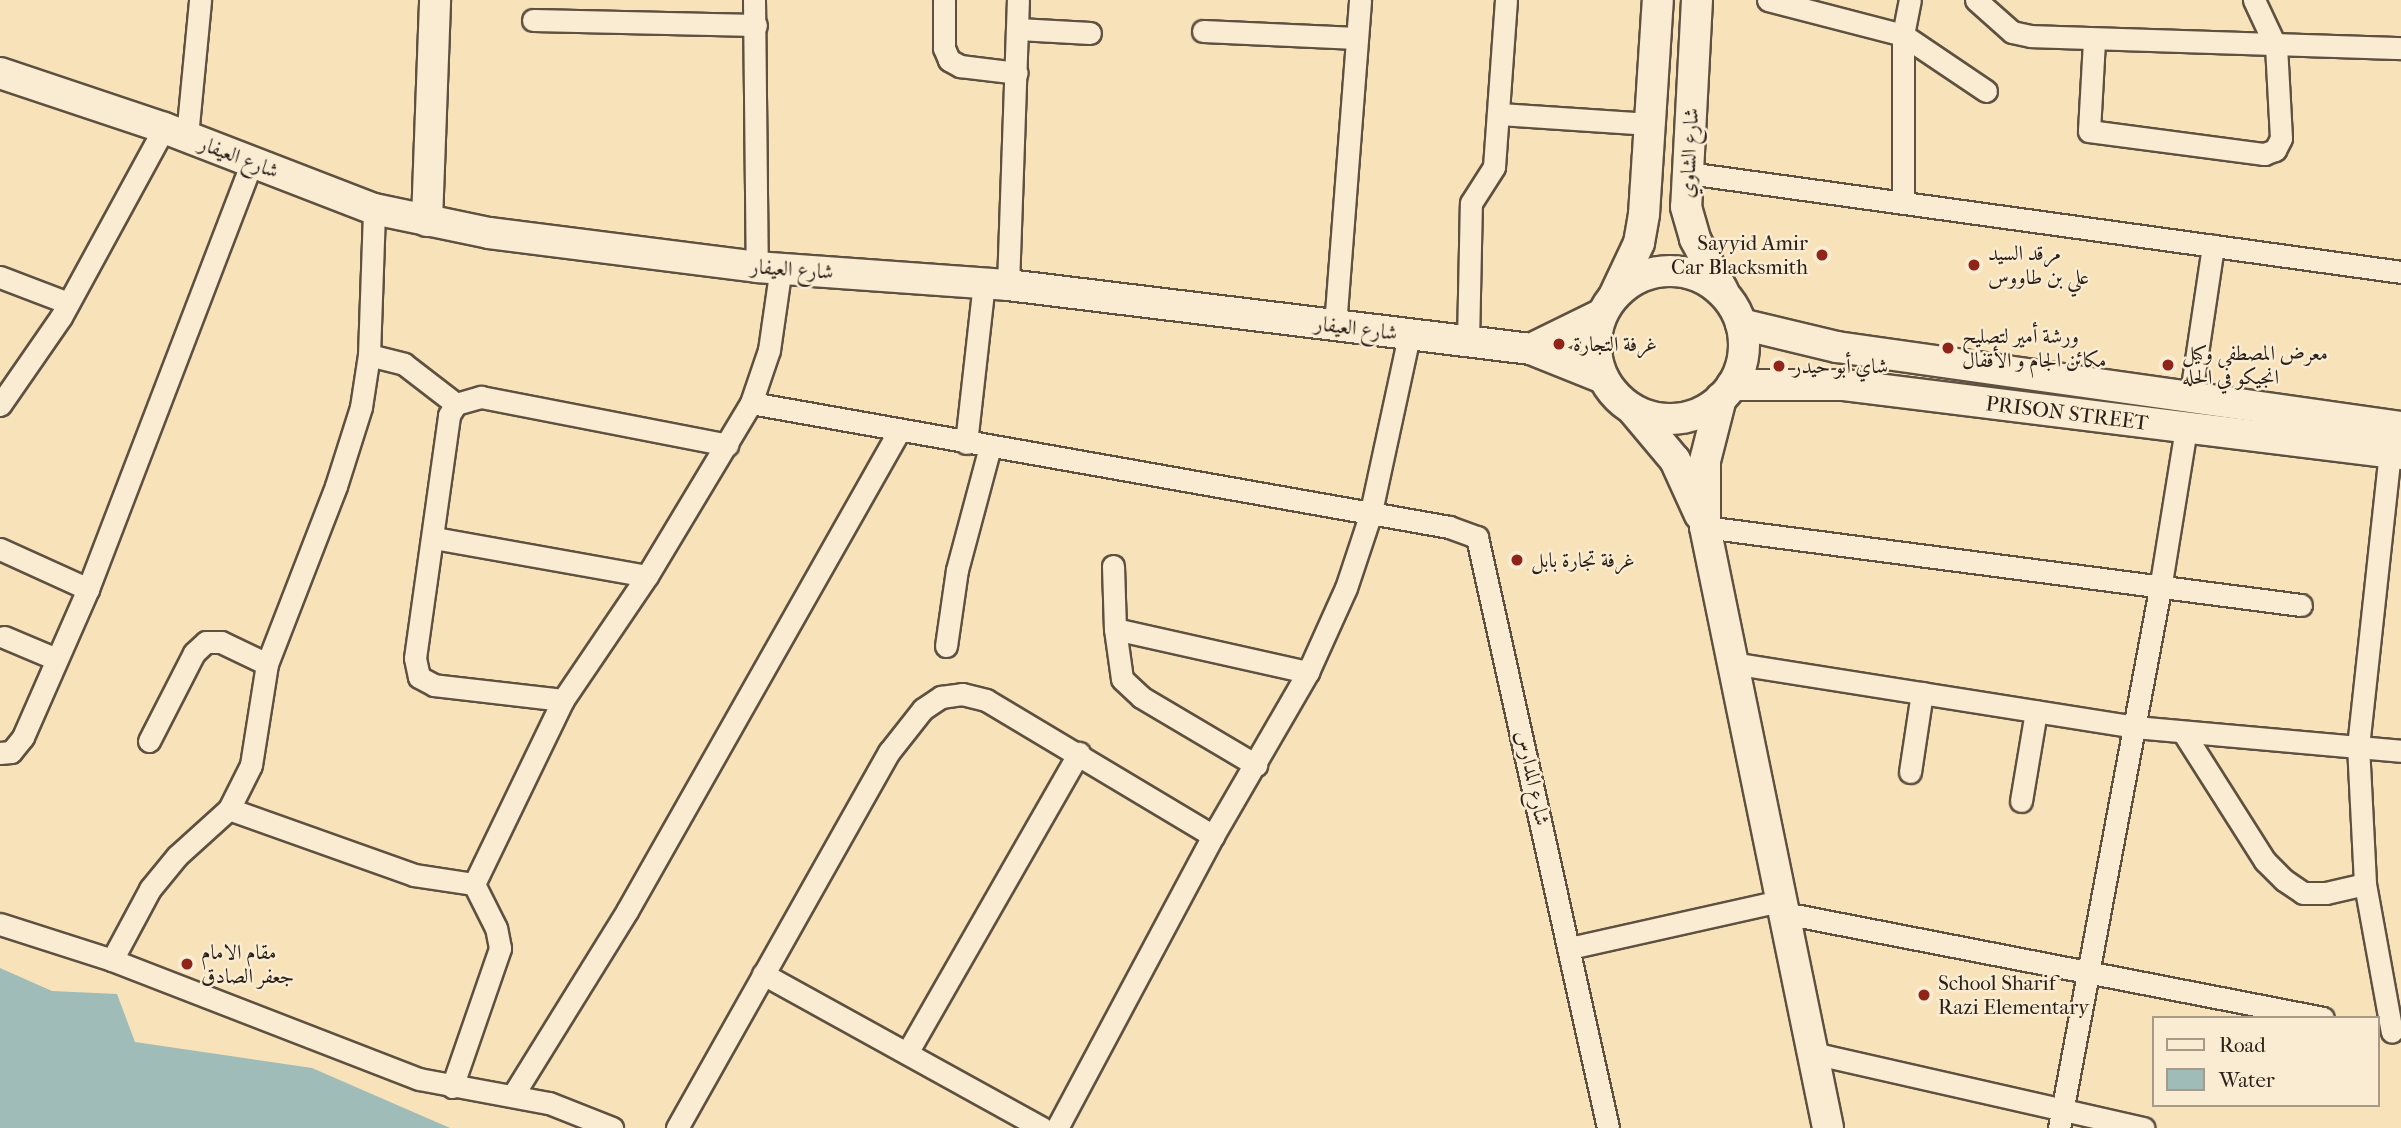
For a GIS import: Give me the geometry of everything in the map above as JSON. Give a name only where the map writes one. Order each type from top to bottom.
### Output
[{"type":"main road","points":[[427,221],[435,0]]},
{"type":"main road","name":"شارع الشاوي","points":[[1608,304],[1639,243],[1651,124],[1658,0]]},
{"type":"main road","name":"شارع الشاوي","points":[[1697,0],[1686,207],[1695,239],[1727,298]]},
{"type":"main road","name":"شارع العيفار","points":[[0,73],[175,132],[374,209],[427,221],[769,267],[996,284],[1531,349],[1603,378]]},
{"type":"main road","points":[[1531,349],[1608,304],[1646,275],[1684,272],[1708,281],[1727,298],[1741,324],[1741,366],[1727,391],[1705,461],[1705,527],[1828,1128]]},
{"type":"main road","points":[[1608,304],[1596,334],[1603,378],[1675,460],[1705,527]]},
{"type":"main road","name":"PRISON STREET","points":[[1741,324],[1837,347],[2070,382],[2188,414]]},
{"type":"main road","points":[[2036,409],[2044,394],[2038,377]]},
{"type":"main road","points":[[2067,413],[2061,396],[2070,382]]},
{"type":"main road","name":"PRISON STREET","points":[[1727,391],[1844,385],[2067,413],[2188,414],[2380,440]]},
{"type":"main road","points":[[1633,410],[1679,419],[1702,412],[1727,391]]},
{"type":"street","points":[[0,405],[68,303],[175,132],[200,0]]},
{"type":"street","points":[[474,884],[563,700],[647,576],[727,445],[751,403],[769,350],[769,267],[754,0]]},
{"type":"street","points":[[944,0],[944,48],[949,60],[960,66],[1017,73]]},
{"type":"street","points":[[967,443],[996,284],[1017,73],[1018,0]]},
{"type":"street","points":[[1335,326],[1360,0]]},
{"type":"street","points":[[1468,342],[1471,203],[1494,167],[1506,0]]},
{"type":"street","points":[[1772,0],[1903,35],[1986,91]]},
{"type":"street","points":[[1903,203],[1903,35],[1910,0]]},
{"type":"street","points":[[1976,0],[2012,32],[2094,41],[2401,48]]},
{"type":"street","points":[[2094,41],[2089,131],[2099,136],[2264,154],[2275,150],[2281,138],[2276,47],[2254,0]]},
{"type":"street","points":[[533,20],[756,25]]},
{"type":"street","points":[[1018,29],[1090,33]]},
{"type":"street","points":[[1203,31],[1357,38]]},
{"type":"street","points":[[1499,114],[1651,124]]},
{"type":"street","points":[[0,753],[11,752],[23,737],[88,589],[252,162]]},
{"type":"street","points":[[1688,173],[2401,272]]},
{"type":"street","points":[[112,960],[166,868],[229,809],[251,765],[267,664],[351,445],[369,355],[374,209]]},
{"type":"street","points":[[2061,1119],[2086,970],[2160,589],[2213,246]]},
{"type":"street","points":[[0,276],[68,303]]},
{"type":"street","points":[[1057,1128],[1213,836],[1308,672],[1346,588],[1370,516],[1409,335]]},
{"type":"street","points":[[369,355],[404,364],[456,404]]},
{"type":"street","points":[[456,404],[481,397],[727,445]]},
{"type":"street","points":[[751,403],[1370,516]]},
{"type":"street","points":[[456,404],[446,429],[434,538],[415,658],[419,677],[434,685],[563,700]]},
{"type":"street","points":[[513,1095],[627,911],[899,430]]},
{"type":"street","points":[[2380,440],[2358,745],[2365,884],[2390,1032]]},
{"type":"street","points":[[946,646],[957,570],[990,447]]},
{"type":"street","name":"شارع المدارس","points":[[1370,516],[1449,527],[1477,537],[1608,1128]]},
{"type":"street","points":[[1705,527],[2160,589],[2301,605]]},
{"type":"street","points":[[434,538],[647,576]]},
{"type":"street","points":[[0,549],[88,589]]},
{"type":"street","points":[[1114,566],[1115,629],[1120,671],[1129,688],[1255,765]]},
{"type":"street","points":[[1115,629],[1308,672]]},
{"type":"street","points":[[4,637],[56,659]]},
{"type":"street","points":[[149,741],[194,653],[206,642],[220,642],[267,664]]},
{"type":"street","points":[[1732,663],[2134,727],[2358,745],[2401,751]]},
{"type":"street","points":[[1910,772],[1922,693]]},
{"type":"street","points":[[677,1128],[888,752],[923,709],[951,695],[986,700],[1079,753],[1213,836]]},
{"type":"street","points":[[2021,800],[2036,711]]},
{"type":"street","points":[[2183,732],[2265,861],[2284,880],[2303,893],[2326,893],[2365,884]]},
{"type":"street","points":[[907,1053],[1079,753]]},
{"type":"street","points":[[229,809],[414,875],[474,884]]},
{"type":"street","points":[[452,1087],[500,948],[496,928],[474,884]]},
{"type":"street","points":[[1570,948],[1782,907],[2313,1016]]},
{"type":"street","points":[[0,924],[112,960],[386,1067],[452,1087],[549,1103],[612,1128]]},
{"type":"street","points":[[763,974],[1042,1128]]},
{"type":"street","points":[[1813,1053],[2061,1119],[2144,1128]]},
{"type":"water","points":[[0,968],[52,991],[117,994],[135,1042],[312,1068],[450,1128],[0,1128]]},
{"type":"place","name":"Sayyid Amir Car Blacksmith","points":[[1822,255]]},
{"type":"place","name":"مرقد السيد علي بن طاووس","points":[[1974,265]]},
{"type":"place","name":"غرفة التجارة","points":[[1559,344]]},
{"type":"place","name":"ورشة أمير لتصليح مكائن الجام و الأقفال","points":[[1948,348]]},
{"type":"place","name":"معرض المصطفى وكيل انجيكو في الحله","points":[[2168,365]]},
{"type":"place","name":"شاي أبو حيدر","points":[[1779,366]]},
{"type":"place","name":"غرفة تجارة بابل","points":[[1517,560]]},
{"type":"place","name":"مقام الامام جعفر الصادق","points":[[187,964]]},
{"type":"place","name":"School Sharif Razi Elementary","points":[[1924,995]]}]
